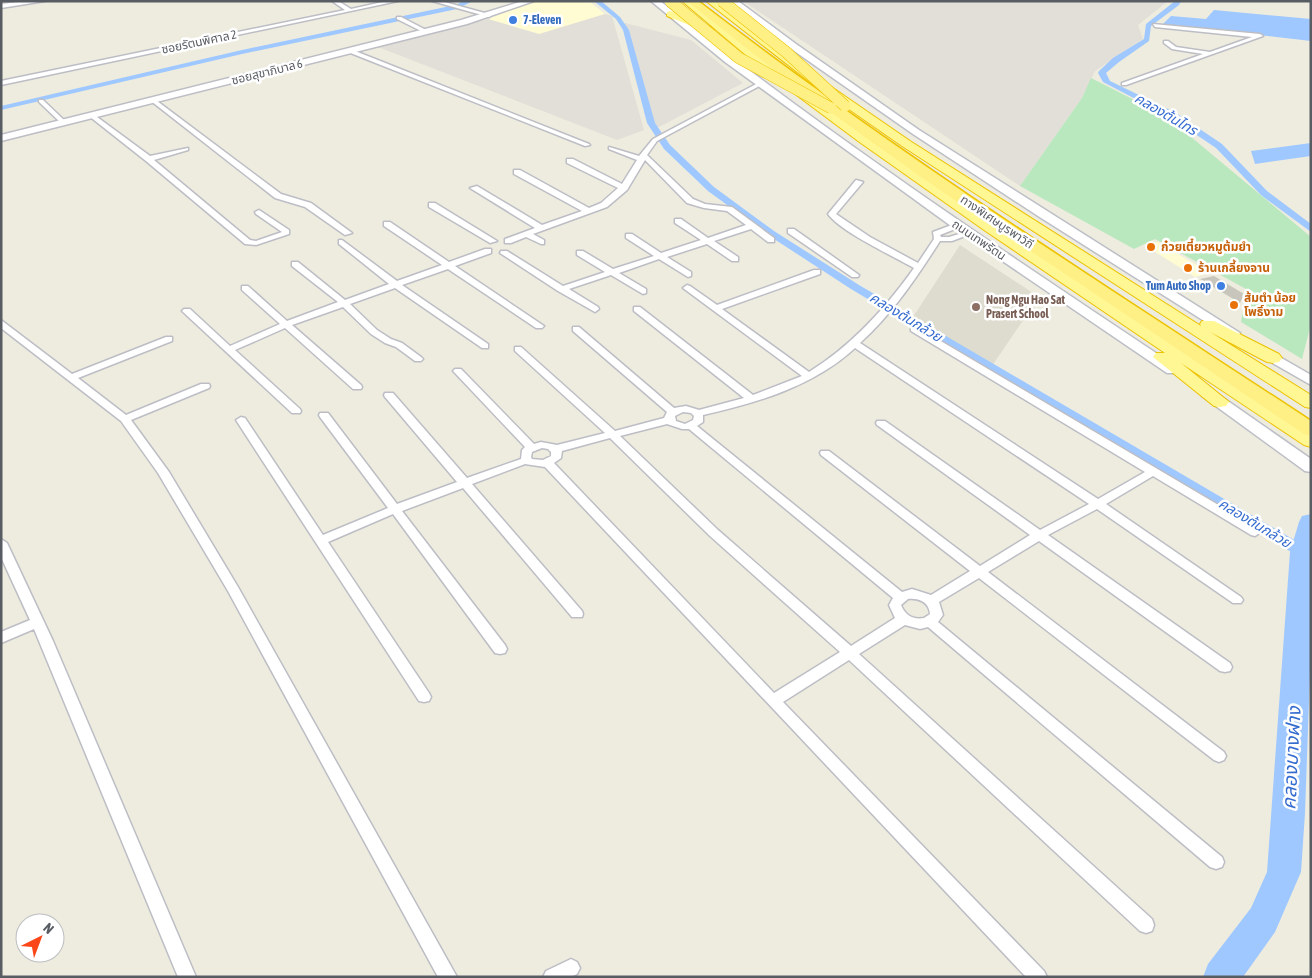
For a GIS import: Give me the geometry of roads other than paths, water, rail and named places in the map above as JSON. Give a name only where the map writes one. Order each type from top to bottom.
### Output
[{"type":"highway","points":[[670,1],[725,48],[740,58],[838,107]]},
{"type":"highway","name":"ถนนเทพรัตน","points":[[686,1],[731,39],[839,122],[1039,261],[1311,441]]},
{"type":"highway","name":"ทางพิเศษบูรพาวิถี","points":[[692,1],[1059,263],[1311,430]]},
{"type":"highway","name":"ทางพิเศษบูรพาวิถี","points":[[705,1],[838,107],[1311,412]]},
{"type":"highway","points":[[710,1],[790,63],[850,106],[1093,265],[1311,403]]},
{"type":"highway","points":[[722,1],[780,47],[838,107]]},
{"type":"highway","points":[[670,14],[731,39]]},
{"type":"highway","points":[[1039,261],[1220,402]]},
{"type":"highway","points":[[1093,265],[1273,358]]},
{"type":"main road","name":"ถนนเทพรัตน","points":[[655,1],[728,60],[969,234],[1220,402],[1311,467]]},
{"type":"main road","points":[[733,1],[825,71],[908,128],[1311,381]]},
{"type":"street","points":[[1,6],[43,1]]},
{"type":"street","points":[[334,1],[351,11]]},
{"type":"street","name":"ซอยรัตนพิศาล 2","points":[[1,83],[396,1]]},
{"type":"street","points":[[434,1],[489,16]]},
{"type":"street","name":"ซอยสุขาภิบาล 6","points":[[1,138],[489,16],[531,1]]},
{"type":"street","points":[[399,18],[427,32]]},
{"type":"street","points":[[1124,84],[1260,36],[1155,25]]},
{"type":"street","points":[[1166,42],[1174,48],[1209,53]]},
{"type":"street","points":[[350,51],[587,145]]},
{"type":"street","points":[[432,205],[493,241],[508,241],[528,234],[604,205],[624,188],[658,138],[762,83]]},
{"type":"street","points":[[41,100],[63,122]]},
{"type":"street","points":[[153,100],[278,196],[308,205],[348,233]]},
{"type":"street","points":[[91,115],[149,159],[248,242],[256,243],[285,234],[286,232],[259,212]]},
{"type":"street","points":[[611,148],[643,158],[690,201],[704,206],[729,208],[771,240]]},
{"type":"street","points":[[149,159],[186,149]]},
{"type":"street","points":[[570,162],[624,188]]},
{"type":"street","points":[[517,172],[588,211]]},
{"type":"street","points":[[859,182],[832,214],[867,239],[920,268]]},
{"type":"street","points":[[474,188],[541,228]]},
{"type":"street","points":[[678,221],[735,258]]},
{"type":"street","points":[[387,224],[539,326]]},
{"type":"street","points":[[938,240],[936,234],[957,225]]},
{"type":"street","points":[[562,289],[752,226]]},
{"type":"street","points":[[791,231],[855,275]]},
{"type":"street","points":[[528,234],[541,242]]},
{"type":"street","points":[[938,240],[969,234]]},
{"type":"street","points":[[628,236],[688,274]]},
{"type":"street","points":[[526,460],[525,453],[531,447],[541,444],[555,448],[612,434],[671,416],[686,409],[698,414],[751,399],[809,376],[855,344],[873,327],[920,268],[938,240]]},
{"type":"street","points":[[488,251],[486,246],[493,241]]},
{"type":"street","points":[[504,253],[514,247],[508,241]]},
{"type":"street","points":[[342,242],[395,284],[485,346]]},
{"type":"street","points":[[228,350],[287,324],[488,251],[504,253],[594,309]]},
{"type":"street","points":[[580,253],[613,271],[643,291]]},
{"type":"street","points":[[295,264],[344,303],[374,332],[388,341],[400,345],[418,359]]},
{"type":"street","points":[[715,309],[818,272]]},
{"type":"street","points":[[245,288],[357,387]]},
{"type":"street","points":[[687,288],[809,376]]},
{"type":"street","points":[[637,309],[751,399]]},
{"type":"street","points":[[187,311],[296,411]]},
{"type":"street","points":[[1,323],[125,419],[163,472],[234,590],[448,977]]},
{"type":"street","points":[[576,329],[680,426],[691,426],[698,422],[700,416],[698,414]]},
{"type":"street","points":[[914,329],[1255,532]]},
{"type":"street","points":[[70,378],[169,339]]},
{"type":"street","points":[[855,344],[1098,504],[1237,600]]},
{"type":"street","points":[[518,349],[612,434],[714,533],[850,653],[1146,924]]},
{"type":"street","points":[[458,371],[531,447]]},
{"type":"street","points":[[125,419],[205,386]]},
{"type":"street","points":[[389,395],[577,614]]},
{"type":"street","points":[[324,415],[500,649]]},
{"type":"street","points":[[241,420],[424,697]]},
{"type":"street","points":[[881,423],[1225,667]]},
{"type":"street","points":[[691,426],[900,597]]},
{"type":"street","points":[[320,540],[395,509],[526,460],[534,464],[548,464],[556,458],[557,452],[555,448]]},
{"type":"street","points":[[825,453],[1219,756]]},
{"type":"street","points":[[548,464],[1038,977]]},
{"type":"street","points":[[931,601],[1039,535],[1098,504],[1152,472]]},
{"type":"street","points":[[1,542],[37,622],[187,977]]},
{"type":"street","points":[[919,595],[935,605],[937,615],[930,622],[917,624],[904,619],[896,610],[895,605],[900,597],[919,595]]},
{"type":"street","points":[[773,701],[904,619]]},
{"type":"street","points":[[1,638],[37,622]]},
{"type":"street","points":[[930,622],[1216,862]]},
{"type":"street","points":[[552,977],[571,968]]},
{"type":"water","points":[[1214,10],[1311,19],[1311,41],[1163,24],[1171,16],[1206,19]]},
{"type":"water","points":[[1311,143],[1311,156],[1255,164],[1251,151]]},
{"type":"waterway","points":[[1,108],[242,52],[457,7],[470,1]]},
{"type":"waterway","name":"คลองต้นกล้วย","points":[[597,1],[618,18],[626,30],[651,123],[667,147],[711,189],[771,233],[855,287],[1303,552]]},
{"type":"waterway","name":"คลองต้นไทร","points":[[1178,1],[1177,4],[1148,25],[1147,40],[1116,60],[1102,73],[1107,82],[1173,115],[1219,146],[1264,193],[1311,229]]},
{"type":"waterway","name":"คลองบางฝาง","points":[[1221,977],[1263,920],[1284,872],[1303,552],[1311,522]]},
{"type":"place","name":"7-Eleven","points":[[513,20]]},
{"type":"place","name":"ก๋วยเตี๋ยวหมูต้มยำ","points":[[1151,247]]},
{"type":"place","name":"ร้านเกลี้ยงจาน","points":[[1188,268]]},
{"type":"place","name":"Tum Auto Shop","points":[[1221,286]]},
{"type":"place","name":"ส้มตำ น้อย โพธิ์งาม","points":[[1234,305]]},
{"type":"place","name":"Nong Ngu Hao Sat Prasert School","points":[[976,307]]}]
